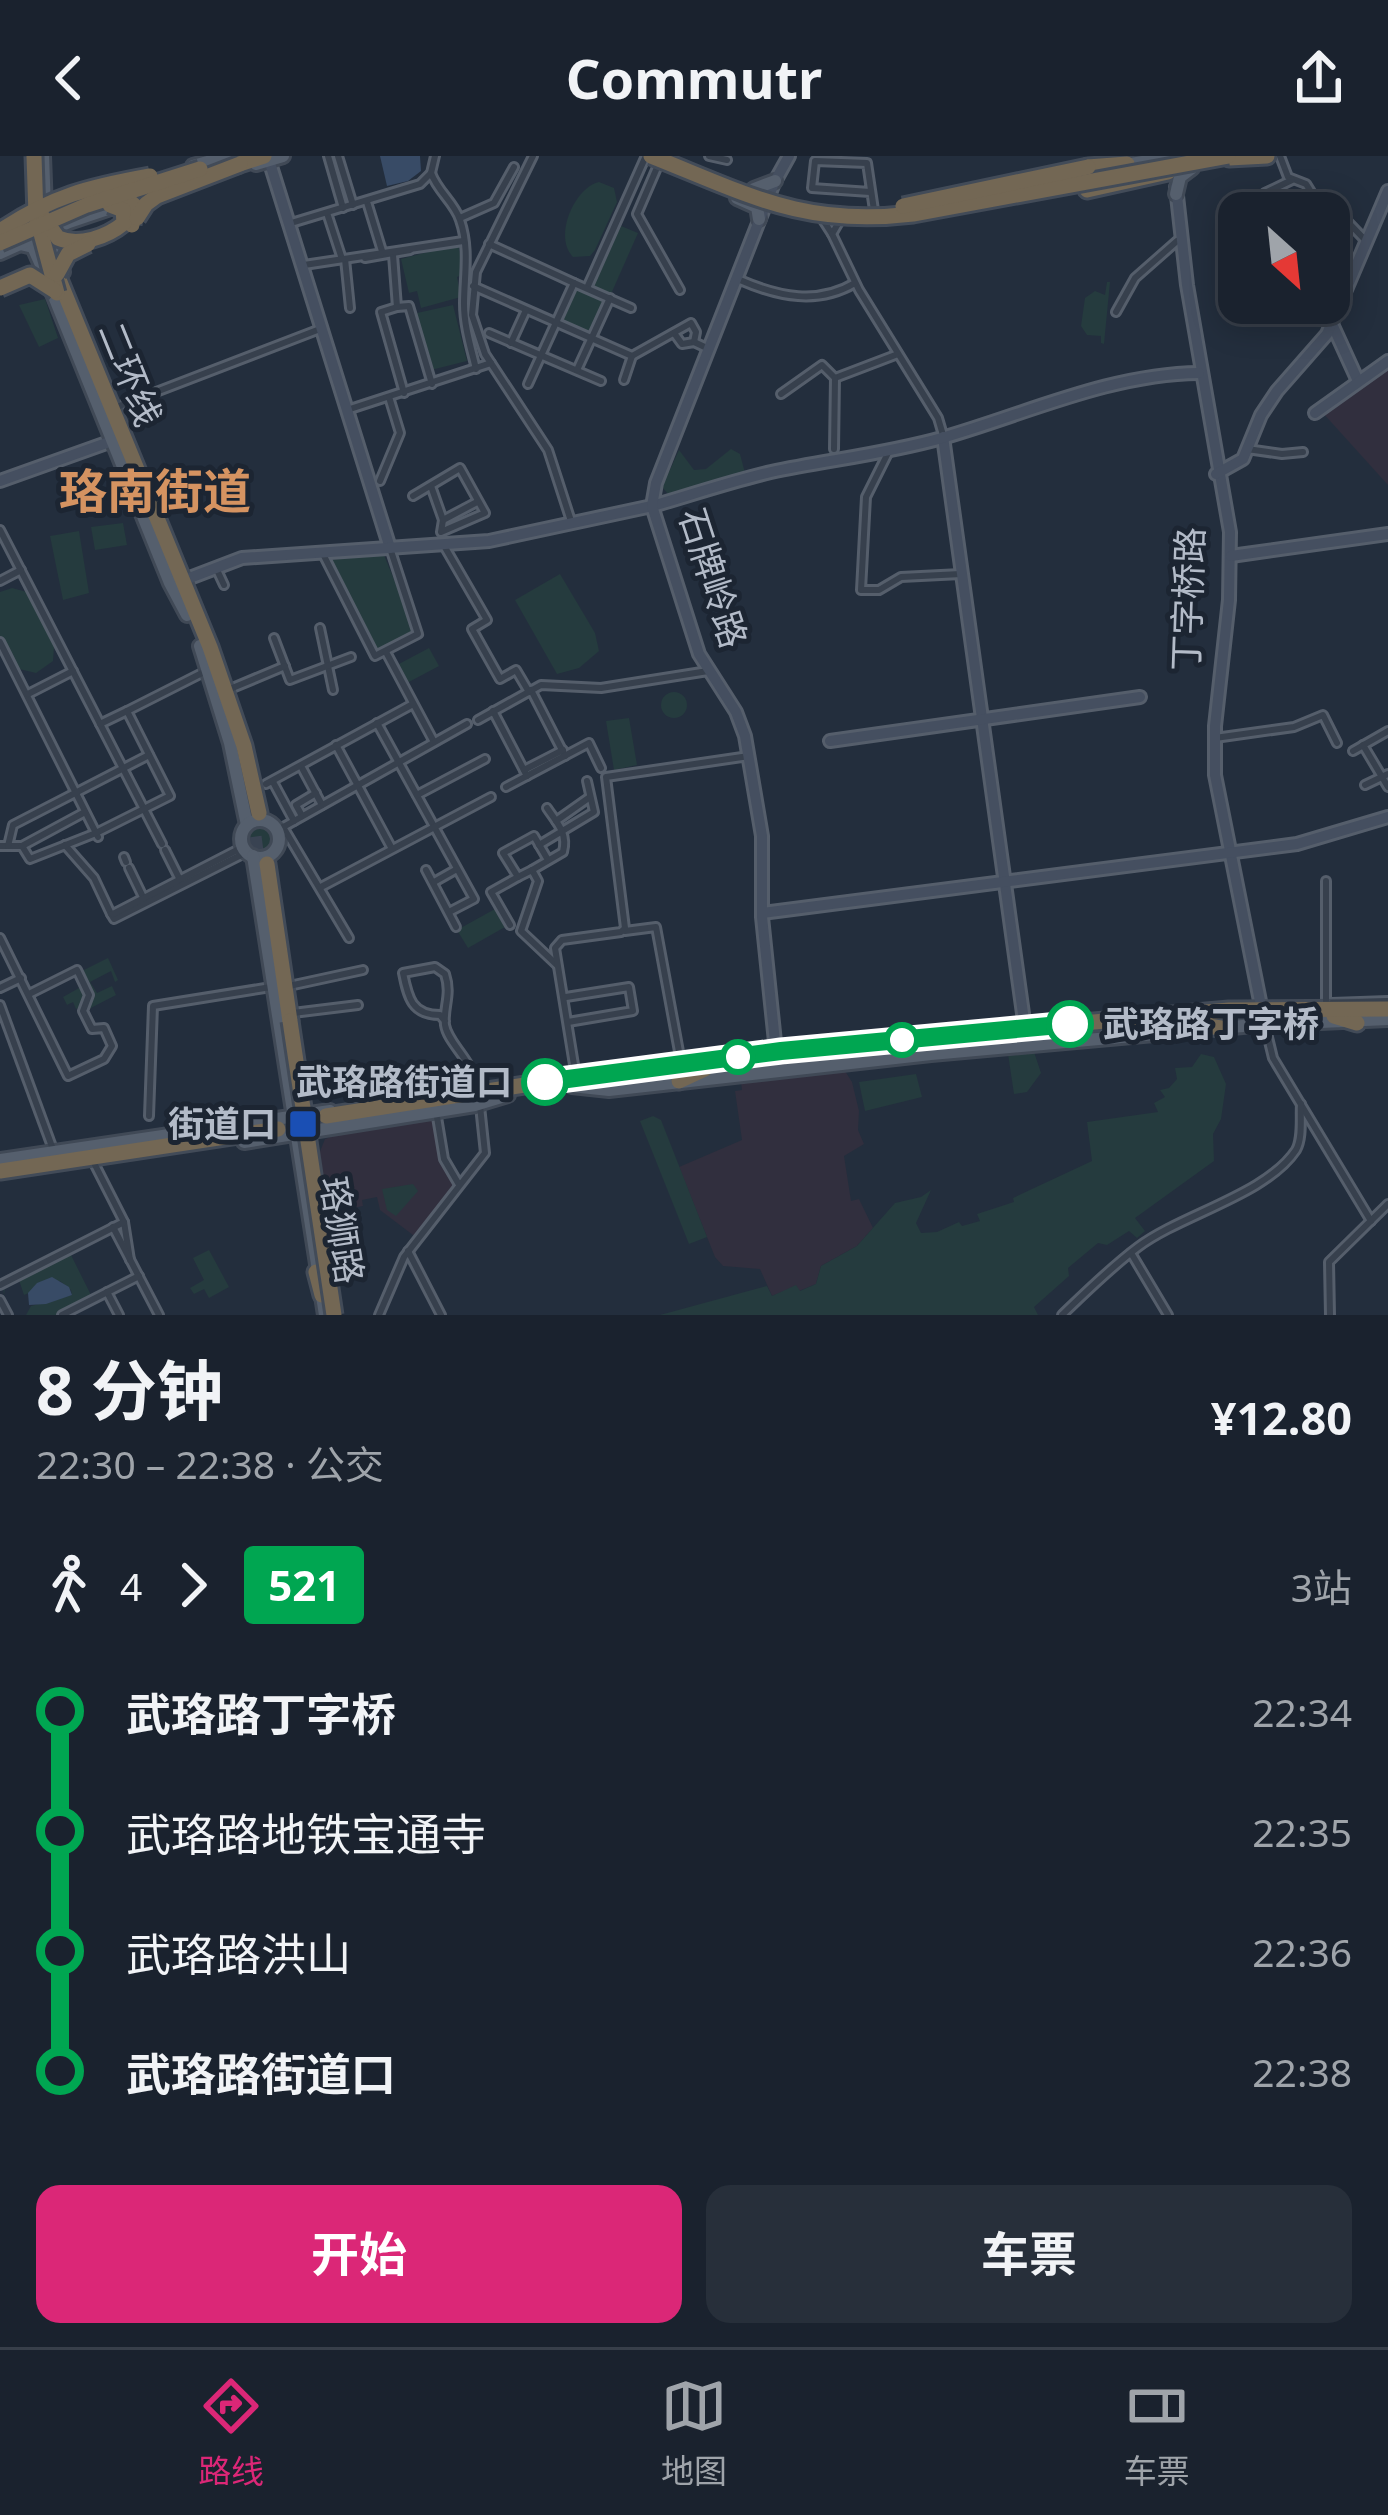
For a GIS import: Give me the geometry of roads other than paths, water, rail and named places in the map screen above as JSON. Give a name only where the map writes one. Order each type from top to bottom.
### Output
[{"type":"highway","name":"二环线","points":[[36,156],[52,275],[225,691],[260,819]]},
{"type":"highway","points":[[913,214],[1268,156]]},
{"type":"highway","points":[[3,241],[41,206],[82,188],[272,157]]},
{"type":"highway","points":[[660,158],[817,210],[885,212],[1193,162]]},
{"type":"highway","points":[[660,158],[808,214],[860,219],[1004,205],[1170,169]]},
{"type":"highway","points":[[3,241],[238,159]]},
{"type":"highway","points":[[52,275],[71,251],[122,233],[157,196],[238,159]]},
{"type":"highway","points":[[767,195],[824,208],[868,210],[1088,167],[1127,164]]},
{"type":"highway","points":[[3,241],[46,208],[102,190],[122,192],[131,200],[132,225]]},
{"type":"highway","points":[[43,228],[58,238],[80,242],[111,232],[124,223],[123,210],[112,204]]},
{"type":"highway","points":[[0,285],[31,263],[43,228]]},
{"type":"highway","points":[[43,228],[57,293],[82,346]]},
{"type":"highway","points":[[0,285],[30,275],[57,293]]},
{"type":"highway","name":"二环线","points":[[82,346],[244,746],[260,819]]},
{"type":"highway","points":[[258,859],[270,961]]},
{"type":"highway","points":[[258,859],[289,1018],[333,1315]]},
{"type":"highway","points":[[258,859],[289,1018],[318,1247],[333,1315]]},
{"type":"highway","points":[[679,1082],[704,1062],[1025,1028],[1264,1017],[1307,1010],[1388,1011]]},
{"type":"highway","points":[[1330,1010],[1357,1023]]},
{"type":"highway","points":[[574,1081],[726,1058],[1330,1010],[1388,1011]]},
{"type":"highway","points":[[1183,1022],[1220,1028]]},
{"type":"highway","points":[[328,1119],[726,1058]]},
{"type":"highway","points":[[7,1168],[276,1128]]},
{"type":"highway","points":[[65,1156],[100,1154]]},
{"type":"highway","points":[[319,1208],[333,1315]]},
{"type":"highway","points":[[318,1247],[314,1252],[322,1295]]},
{"type":"main road","points":[[36,156],[43,185],[43,228]]},
{"type":"main road","points":[[36,156],[32,196],[187,579],[204,641],[206,671],[242,796],[260,819],[278,845],[258,859],[242,833],[260,819],[267,786],[225,691]]},
{"type":"main road","points":[[767,195],[791,156]]},
{"type":"main road","points":[[3,241],[43,228],[56,232],[69,222],[272,157],[288,223],[390,548]]},
{"type":"main road","points":[[660,158],[734,192],[838,210],[874,210],[1127,164],[1170,169],[1180,177],[1193,162]]},
{"type":"main road","points":[[767,195],[836,228],[1236,158]]},
{"type":"main road","points":[[43,185],[59,201],[74,202],[238,159]]},
{"type":"main road","name":"丁字桥路","points":[[1170,169],[1177,241],[1231,556],[1215,738],[1215,775],[1227,854]]},
{"type":"main road","name":"丁字桥路","points":[[1170,169],[1225,533],[1226,580],[1210,754],[1264,1017]]},
{"type":"main road","points":[[1350,280],[1388,191]]},
{"type":"main road","points":[[734,192],[736,198],[757,207],[759,219]]},
{"type":"main road","name":"石牌岭路","points":[[767,195],[654,505],[710,671],[743,718],[767,835],[764,915],[777,1055]]},
{"type":"main road","name":"石牌岭路","points":[[710,350],[740,280],[767,195]]},
{"type":"main road","points":[[3,241],[32,196]]},
{"type":"main road","points":[[3,241],[43,228],[74,202]]},
{"type":"main road","points":[[3,241],[30,244],[52,275],[112,440],[170,583],[188,615]]},
{"type":"main road","points":[[1217,474],[1239,462],[1270,402],[1331,324]]},
{"type":"main road","points":[[1331,324],[1358,381]]},
{"type":"main road","points":[[1315,413],[1388,362]]},
{"type":"main road","points":[[187,579],[242,558],[478,542],[572,525],[769,473],[889,452],[1113,384],[1160,374],[1199,373]]},
{"type":"main road","points":[[943,437],[1025,1028]]},
{"type":"main road","points":[[0,481],[112,440]]},
{"type":"main road","points":[[1231,556],[1388,534]]},
{"type":"main road","points":[[830,741],[1141,697]]},
{"type":"main road","points":[[764,915],[1298,848],[1388,820]]},
{"type":"main road","points":[[270,961],[283,986],[305,1156],[319,1208]]},
{"type":"main road","points":[[574,1081],[598,1091],[1220,1028],[1264,1017],[1357,1023],[1388,1011]]},
{"type":"main road","points":[[276,1128],[296,1090],[289,1018]]},
{"type":"main road","points":[[100,1154],[152,1138],[276,1128],[302,1133],[328,1119],[477,1088],[512,1090]]},
{"type":"main road","points":[[296,1090],[328,1119]]},
{"type":"main road","points":[[7,1168],[276,1128],[300,1115],[328,1119],[436,1112],[480,1104],[512,1090]]},
{"type":"main road","points":[[305,1156],[328,1119]]},
{"type":"main road","points":[[276,1128],[305,1156]]},
{"type":"main road","points":[[7,1168],[65,1156]]},
{"type":"main road","name":"珞狮路","points":[[305,1156],[322,1295],[333,1315]]},
{"type":"street","points":[[328,156],[343,206]]},
{"type":"street","points":[[338,156],[353,203]]},
{"type":"street","points":[[353,203],[420,184],[431,173],[435,156]]},
{"type":"street","points":[[533,156],[473,286],[474,326],[491,363],[548,450],[572,525]]},
{"type":"street","points":[[709,156],[727,160]]},
{"type":"street","points":[[1280,156],[1292,180]]},
{"type":"street","points":[[587,288],[660,158]]},
{"type":"street","points":[[660,158],[637,214],[680,290]]},
{"type":"street","points":[[870,193],[812,188],[815,160],[867,163],[874,210]]},
{"type":"street","points":[[460,218],[496,201],[514,167]]},
{"type":"street","points":[[431,173],[460,218],[467,272],[464,311],[476,369]]},
{"type":"street","points":[[1267,192],[1292,180],[1306,184],[1311,192]]},
{"type":"street","points":[[288,223],[420,184],[438,190]]},
{"type":"street","points":[[367,201],[382,250]]},
{"type":"street","points":[[288,223],[343,206]]},
{"type":"street","points":[[326,213],[344,259],[350,308]]},
{"type":"street","points":[[1350,224],[1367,242]]},
{"type":"street","points":[[836,228],[856,283],[932,407],[943,437]]},
{"type":"street","points":[[301,266],[464,241]]},
{"type":"street","points":[[1116,311],[1135,278],[1177,241]]},
{"type":"street","points":[[489,244],[631,308]]},
{"type":"street","points":[[344,259],[407,253],[413,247]]},
{"type":"street","points":[[393,255],[397,307]]},
{"type":"street","points":[[740,280],[776,296],[833,296],[856,283]]},
{"type":"street","points":[[528,384],[574,283]]},
{"type":"street","points":[[473,286],[632,356]]},
{"type":"street","points":[[577,370],[610,298]]},
{"type":"street","points":[[404,393],[382,311],[409,307],[432,384]]},
{"type":"street","points":[[511,343],[526,310]]},
{"type":"street","points":[[624,380],[632,356],[691,322],[694,342]]},
{"type":"street","points":[[117,407],[320,328]]},
{"type":"street","points":[[674,333],[682,344],[694,342],[710,350]]},
{"type":"street","points":[[488,334],[601,381]]},
{"type":"street","points":[[835,377],[898,354]]},
{"type":"street","points":[[347,410],[491,363]]},
{"type":"street","points":[[781,394],[822,365],[835,377],[834,449]]},
{"type":"street","points":[[380,481],[400,433],[389,398]]},
{"type":"street","points":[[1247,449],[1303,452]]},
{"type":"street","points":[[889,452],[866,497],[861,590],[879,590],[901,577],[962,574]]},
{"type":"street","points":[[413,496],[460,468],[485,513],[442,532],[443,520],[431,486]]},
{"type":"street","points":[[443,520],[478,502]]},
{"type":"street","points":[[467,523],[478,542]]},
{"type":"street","points":[[0,530],[181,883]]},
{"type":"street","points":[[443,544],[487,620],[472,629],[500,679],[517,670],[564,753]]},
{"type":"street","points":[[322,551],[372,653],[386,652],[418,634],[390,548]]},
{"type":"street","points":[[215,567],[224,585]]},
{"type":"street","points":[[0,581],[21,571]]},
{"type":"street","points":[[320,628],[333,690]]},
{"type":"street","points":[[274,638],[290,680],[351,657]]},
{"type":"street","points":[[0,642],[97,835]]},
{"type":"street","points":[[386,652],[434,742]]},
{"type":"street","points":[[0,665],[9,660]]},
{"type":"street","points":[[225,691],[285,666]]},
{"type":"street","points":[[27,694],[73,671]]},
{"type":"street","points":[[100,724],[206,671]]},
{"type":"street","points":[[478,720],[542,685],[601,688],[710,671]]},
{"type":"street","points":[[298,819],[267,786],[412,704]]},
{"type":"street","points":[[22,846],[30,859],[97,835],[170,796],[127,711]]},
{"type":"street","points":[[493,711],[525,773]]},
{"type":"street","points":[[1215,738],[1294,728],[1323,716],[1337,743]]},
{"type":"street","points":[[377,723],[474,898],[449,912]]},
{"type":"street","points":[[260,819],[298,819],[467,724]]},
{"type":"street","points":[[1353,751],[1388,730]]},
{"type":"street","points":[[506,787],[590,743],[601,768]]},
{"type":"street","points":[[336,745],[392,849]]},
{"type":"street","points":[[1363,745],[1385,776],[1388,787],[1365,785],[1385,776]]},
{"type":"street","points":[[85,812],[22,846],[4,846],[13,825],[149,754]]},
{"type":"street","points":[[620,932],[625,925],[606,777],[750,756]]},
{"type":"street","points":[[416,795],[485,759]]},
{"type":"street","points":[[301,764],[322,805]]},
{"type":"street","points":[[539,845],[594,812],[587,781]]},
{"type":"street","points":[[285,804],[296,805],[316,794]]},
{"type":"street","points":[[320,887],[491,796]]},
{"type":"street","points":[[556,821],[590,797]]},
{"type":"street","points":[[296,805],[298,819]]},
{"type":"street","points":[[510,926],[491,892],[563,852],[564,832],[547,808]]},
{"type":"street","points":[[260,819],[320,887],[349,938]]},
{"type":"street","points":[[518,877],[503,853],[534,836],[548,860]]},
{"type":"street","points":[[65,845],[94,878],[112,914],[211,868],[258,859]]},
{"type":"street","points":[[126,862],[145,901]]},
{"type":"street","points":[[211,868],[218,882]]},
{"type":"street","points":[[433,883],[457,869]]},
{"type":"street","points":[[532,869],[538,881],[521,931],[559,967]]},
{"type":"street","points":[[426,870],[456,927]]},
{"type":"street","points":[[1307,1010],[1330,1010],[1326,881]]},
{"type":"street","points":[[574,1081],[566,997],[555,948],[560,941],[656,927],[680,1057]]},
{"type":"street","points":[[0,938],[68,1076],[108,1055],[112,1046],[104,1028],[92,1029],[83,1012],[89,995],[77,970],[29,994]]},
{"type":"street","points":[[445,1022],[450,993],[446,974],[435,968],[403,973],[412,1005],[445,1022],[470,1064],[477,1088]]},
{"type":"street","points":[[152,1138],[151,1009],[156,1004],[363,970]]},
{"type":"street","points":[[0,988],[21,978]]},
{"type":"street","points":[[566,997],[629,986],[633,1011],[568,1022]]},
{"type":"street","points":[[0,1005],[65,1156]]},
{"type":"street","points":[[289,1018],[358,1005]]},
{"type":"street","points":[[1264,1017],[1273,1058],[1372,1221]]},
{"type":"street","points":[[613,1072],[633,1063],[680,1057],[704,1062]]},
{"type":"street","points":[[379,1315],[408,1251],[485,1153],[480,1104]]},
{"type":"street","points":[[1062,1315],[1110,1266],[1172,1226],[1250,1187],[1288,1158],[1299,1141],[1301,1104]]},
{"type":"street","points":[[436,1112],[444,1159],[458,1186]]},
{"type":"street","points":[[100,1154],[124,1222],[130,1260]]},
{"type":"street","points":[[1330,1315],[1329,1262],[1388,1204]]},
{"type":"street","points":[[0,1285],[124,1222]]},
{"type":"street","points":[[113,1227],[159,1315]]},
{"type":"street","points":[[408,1251],[441,1315]]},
{"type":"street","points":[[1131,1253],[1168,1315]]},
{"type":"street","points":[[62,1315],[139,1276]]},
{"type":"street","points":[[107,1292],[119,1315]]},
{"type":"street","points":[[0,1300],[8,1315]]},
{"type":"water","points":[[380,156],[420,156],[421,171],[408,181],[387,186]]},
{"type":"water","points":[[52,1277],[69,1287],[72,1295],[29,1305],[28,1293]]},
{"type":"tunnel","points":[[251,814],[258,866]]},
{"type":"place","name":"武珞路丁字桥","points":[[1070,1024]]},
{"type":"place","name":"武珞路街道口","points":[[545,1082]]},
{"type":"place","name":"街道口","points":[[303,1124]]},
{"type":"district","name":"珞南街道","points":[[155,492]]}]
